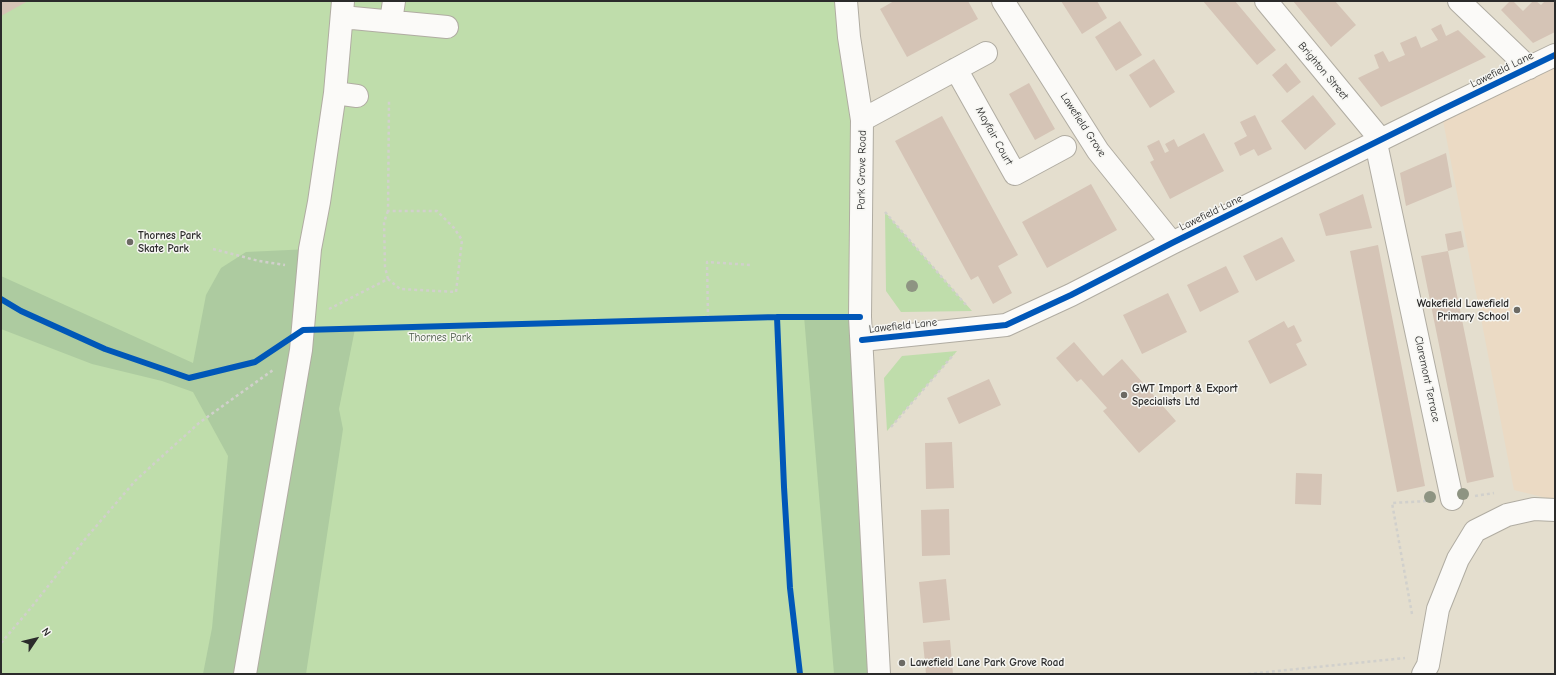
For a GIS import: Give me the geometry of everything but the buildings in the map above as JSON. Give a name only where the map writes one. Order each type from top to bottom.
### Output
[{"type":"street","name":"Park Grove Road","points":[[846,1],[849,37],[862,120],[860,317],[862,340]]},
{"type":"street","name":"Lawefield Grove","points":[[1003,1],[1098,151],[1172,243]]},
{"type":"street","name":"Brighton Street","points":[[1266,1],[1378,141]]},
{"type":"street","points":[[1460,1],[1529,68]]},
{"type":"street","points":[[245,674],[301,350],[310,249],[319,202],[335,93],[343,9],[392,11],[447,26]]},
{"type":"street","points":[[862,120],[986,53]]},
{"type":"street","name":"Lawefield Lane","points":[[879,674],[862,340],[1006,325],[1071,295],[1172,243],[1555,55]]},
{"type":"street","name":"Mayfair Court","points":[[956,69],[1015,174],[1065,147]]},
{"type":"street","points":[[335,93],[357,96]]},
{"type":"street","name":"Claremont Terrace","points":[[1378,141],[1452,499]]},
{"type":"street","points":[[1417,665],[1428,665],[1438,609],[1458,559],[1475,531],[1507,515],[1545,510]]},
{"type":"path","points":[[388,211],[437,211],[454,228],[462,240],[456,292],[400,289],[388,279],[385,266],[384,222],[388,211],[389,101]]},
{"type":"path","points":[[861,184],[981,328],[867,454]]},
{"type":"path","points":[[213,249],[258,261],[308,267]]},
{"type":"path","points":[[708,318],[707,262],[751,265]]},
{"type":"path","points":[[304,321],[388,279]]},
{"type":"path","points":[[700,319],[716,318]]},
{"type":"path","points":[[1,643],[86,538],[136,480],[199,424],[301,350]]},
{"type":"path","points":[[1412,618],[1392,503],[1452,499],[1499,493]]},
{"type":"path","points":[[1248,674],[1417,665]]},
{"type":"shaded area","name":"Wakefield Lawefield Primary School","points":[[1555,55],[1555,500],[1514,490],[1441,110]]},
{"type":"green space","name":"Thornes Park","points":[[1,1],[846,1],[879,674],[1,674]]},
{"type":"green space","points":[[885,212],[972,311],[901,312],[886,291]]},
{"type":"green space","points":[[310,249],[304,330],[355,329],[339,409],[343,429],[306,674],[203,674],[212,628],[228,456],[193,392],[162,381],[92,364],[1,329],[1,276],[193,363],[206,295],[221,268],[246,252]]},
{"type":"green space","points":[[804,316],[860,317],[879,674],[834,674]]},
{"type":"green space","points":[[957,351],[887,431],[884,378],[902,356]]},
{"type":"cycle path","points":[[862,340],[1006,325],[1071,295],[1172,243],[1555,55]]},
{"type":"cycle path","points":[[1,299],[21,311],[105,349],[189,378],[255,362],[303,330],[777,317],[860,317]]},
{"type":"cycle path","points":[[777,317],[790,588],[800,674]]},
{"type":"place","name":"Thornes Park Skate Park","points":[[130,242]]},
{"type":"place","name":"Wakefield Lawefield Primary School","points":[[1517,310]]},
{"type":"place","name":"GWT Import & Export Specialists Ltd","points":[[1124,395]]},
{"type":"place","name":"Lawefield Lane Park Grove Road","points":[[902,663]]}]
